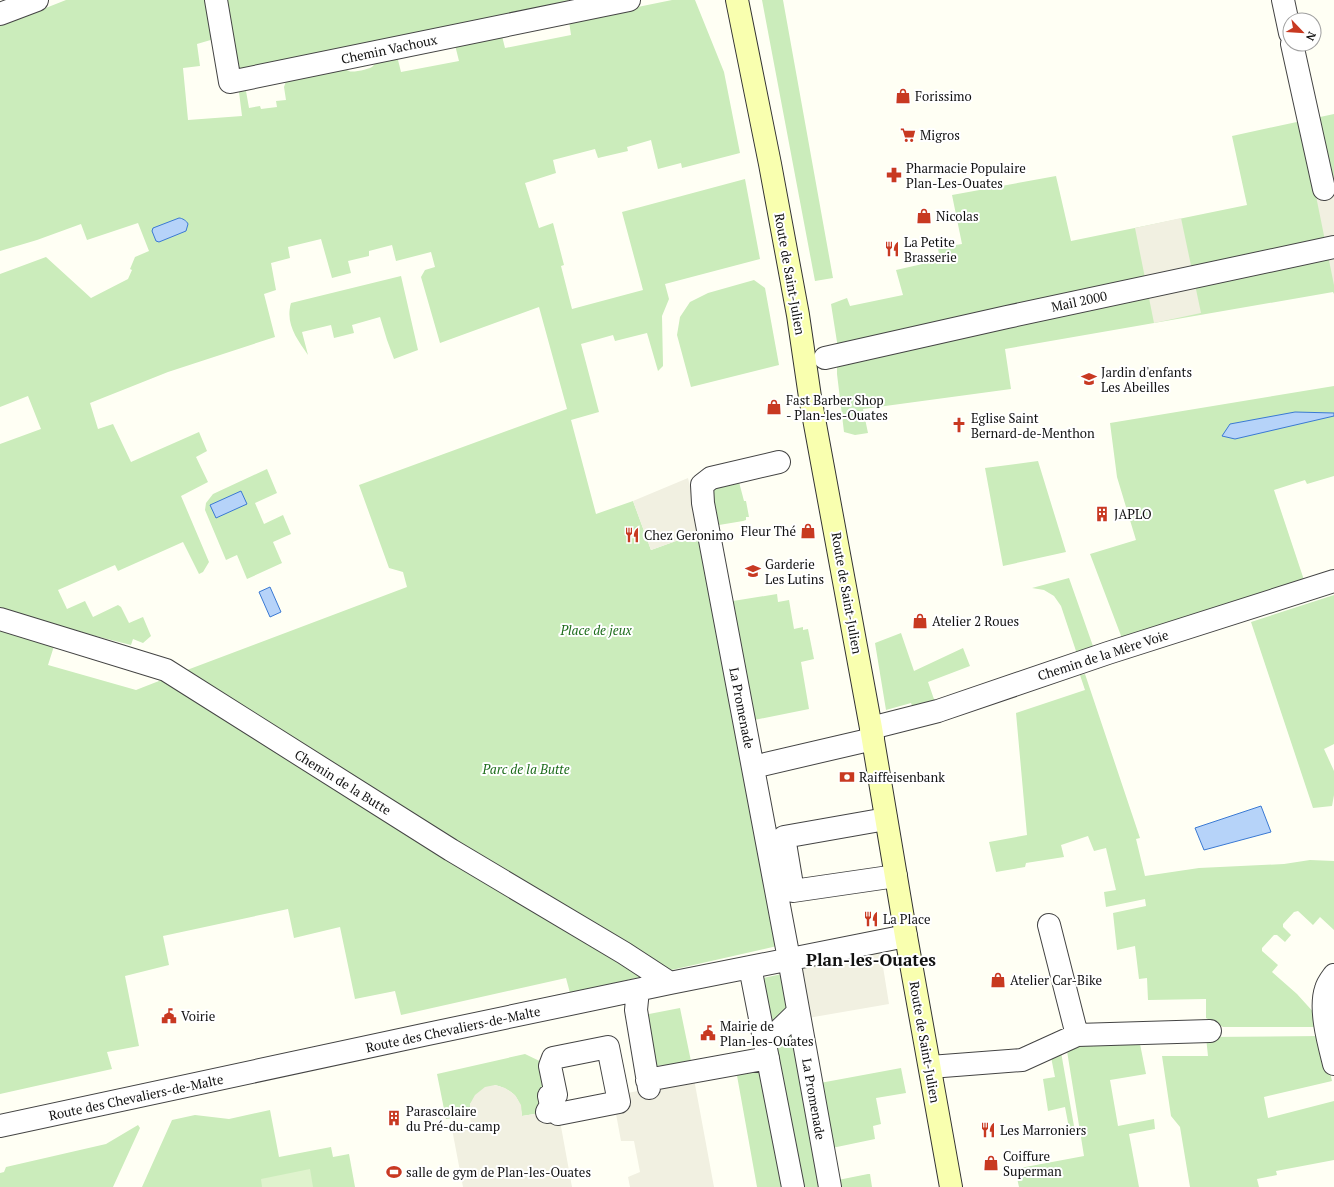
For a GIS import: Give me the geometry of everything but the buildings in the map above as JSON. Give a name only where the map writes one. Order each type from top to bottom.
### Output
[{"type":"main road","name":"Route de Saint-Julien","points":[[737,0],[798,315],[810,397],[872,733],[906,936],[951,1187]]},
{"type":"street","points":[[0,14],[37,0]]},
{"type":"street","name":"Chemin Vachoux","points":[[216,0],[230,82],[629,0]]},
{"type":"street","points":[[1283,0],[1286,12]]},
{"type":"street","points":[[1294,52],[1324,189]]},
{"type":"street","name":"Mail 2000","points":[[825,358],[1007,317],[1334,247]]},
{"type":"street","name":"La Promenade","points":[[779,462],[711,478],[702,485],[703,502],[789,959],[830,1187]]},
{"type":"street","name":"Chemin de la Mère Voie","points":[[753,767],[872,733],[1108,653],[1334,581]]},
{"type":"street","name":"Chemin de la Butte","points":[[0,619],[166,670],[445,846],[624,953],[670,983]]},
{"type":"street","points":[[886,819],[784,837],[788,867],[793,891],[896,876]]},
{"type":"street","points":[[1049,925],[1077,1035]]},
{"type":"street","name":"Route des Chevaliers-de-Malte","points":[[0,1126],[750,966],[906,936]]},
{"type":"street","points":[[750,966],[793,1187]]},
{"type":"street","points":[[1334,975],[1326,989],[1324,1004],[1326,1032],[1334,1064]]},
{"type":"street","points":[[638,990],[636,1010],[648,1084],[766,1051],[798,1012]]},
{"type":"street","points":[[930,1067],[1022,1060],[1077,1035],[1210,1031]]},
{"type":"green space","points":[[66,0],[208,0],[214,39],[197,44],[200,66],[183,68],[188,120],[242,116],[239,92],[246,91],[249,108],[260,106],[261,109],[277,107],[276,101],[286,100],[284,87],[287,78],[345,67],[347,70],[351,71],[361,70],[372,67],[375,64],[375,60],[397,56],[401,72],[459,61],[455,45],[502,36],[505,48],[571,35],[569,21],[672,0],[695,0],[724,72],[740,153],[682,168],[681,163],[658,169],[651,140],[627,147],[628,151],[598,158],[595,149],[553,160],[556,173],[525,183],[539,228],[553,223],[564,265],[561,266],[572,309],[643,290],[622,212],[745,179],[760,259],[665,284],[669,299],[662,316],[663,366],[658,371],[647,333],[615,341],[613,335],[581,344],[599,412],[571,420],[596,514],[633,501],[651,550],[701,532],[777,946],[570,993],[566,978],[401,1015],[395,991],[355,999],[340,927],[294,938],[288,909],[163,936],[169,965],[125,976],[139,1046],[107,1052],[112,1069],[0,1094],[0,631],[2,630],[55,643],[48,665],[136,690],[407,587],[403,572],[389,568],[359,485],[567,409],[539,307],[440,343],[421,277],[425,270],[435,267],[431,252],[396,261],[392,245],[369,251],[369,256],[348,261],[351,273],[332,278],[321,239],[288,247],[290,258],[271,263],[276,290],[264,294],[275,337],[168,372],[90,403],[98,429],[113,424],[131,462],[199,432],[207,451],[196,457],[208,482],[181,496],[209,562],[203,572],[199,574],[183,542],[118,571],[115,565],[58,590],[67,609],[85,601],[93,617],[118,605],[121,607],[129,623],[143,617],[151,636],[143,643],[133,639],[131,645],[24,618],[0,610],[0,444],[41,429],[28,396],[0,407],[0,274],[46,257],[91,298],[128,279],[135,257],[149,251],[138,223],[87,240],[81,224],[37,240],[0,251],[0,26]]},
{"type":"green space","points":[[226,0],[568,0],[568,3],[239,71]]},
{"type":"green space","points":[[762,0],[783,0],[833,278],[815,281]]},
{"type":"green space","points":[[1334,114],[1334,294],[1333,292],[1005,349],[1011,389],[863,409],[868,433],[855,435],[844,432],[837,374],[837,342],[831,304],[847,298],[850,306],[903,295],[896,270],[940,260],[938,248],[962,244],[952,195],[1056,176],[1071,241],[1247,205],[1232,136]]},
{"type":"green space","points":[[401,276],[418,350],[394,359],[380,317],[352,325],[354,333],[334,338],[331,325],[302,332],[308,355],[293,331],[290,318],[291,303]]},
{"type":"green space","points":[[754,280],[765,288],[779,365],[691,387],[677,335],[680,317],[690,302],[708,293]]},
{"type":"green space","points":[[1334,386],[1334,476],[1307,484],[1305,480],[1274,490],[1304,580],[1123,641],[1090,554],[1136,540],[1117,477],[1110,423]]},
{"type":"green space","points":[[1038,461],[1066,552],[1003,566],[985,468]]},
{"type":"green space","points":[[267,469],[277,493],[255,503],[264,524],[283,515],[291,534],[273,542],[282,563],[247,579],[237,555],[226,560],[205,510],[206,503],[213,494]]},
{"type":"green space","points":[[739,482],[744,501],[746,501],[749,517],[746,517],[746,520],[743,521],[719,525],[712,489]]},
{"type":"green space","points":[[1069,578],[1094,649],[1073,660],[1076,651],[1061,606],[1054,596],[1044,590],[1032,588]]},
{"type":"green space","points":[[777,594],[778,602],[789,600],[794,629],[803,627],[803,630],[808,629],[814,659],[801,662],[809,709],[754,720],[733,601]]},
{"type":"green space","points":[[1334,595],[1334,744],[1324,749],[1334,771],[1334,795],[1332,806],[1313,808],[1251,622]]},
{"type":"green space","points":[[901,633],[914,671],[963,648],[970,666],[928,682],[936,705],[914,711],[911,703],[886,710],[875,643]]},
{"type":"green space","points":[[1085,674],[1140,838],[1136,839],[1145,876],[1199,868],[1284,864],[1310,860],[1334,861],[1334,930],[1320,917],[1313,925],[1298,911],[1294,912],[1283,924],[1283,927],[1291,935],[1285,942],[1277,935],[1274,935],[1262,948],[1262,951],[1278,965],[1272,972],[1297,994],[1316,1015],[1320,1027],[1223,1027],[1206,1018],[1206,999],[1148,1000],[1147,978],[1139,979],[1135,946],[1117,950],[1113,913],[1146,906],[1145,899],[1106,907],[1104,892],[1116,890],[1106,848],[1094,851],[1088,836],[1061,845],[1064,857],[1026,863],[1025,867],[996,872],[989,842],[1027,835],[1016,713],[1085,690],[1080,675]]},
{"type":"green space","points":[[782,974],[821,1187],[757,1187],[736,1070],[775,1063],[759,979]]},
{"type":"green space","points":[[680,1008],[692,1066],[665,1070],[663,1065],[657,1066],[647,1018],[649,1014]]},
{"type":"green space","points":[[1322,1036],[1332,1081],[1264,1097],[1268,1118],[1334,1101],[1334,1160],[1276,1171],[1277,1175],[1257,1179],[1259,1187],[1190,1187],[1180,1127],[1171,1116],[1162,1056],[1208,1056],[1206,1037]]},
{"type":"green space","points":[[1139,1039],[1146,1074],[1110,1080],[1118,1126],[1154,1119],[1155,1129],[1129,1134],[1139,1187],[1019,1187],[1015,1169],[1084,1156],[1067,1051],[1086,1043]]},
{"type":"green space","points":[[1061,1052],[1074,1126],[1069,1128],[1065,1107],[1048,1111],[1043,1079],[1055,1077],[1051,1057]]},
{"type":"green space","points":[[525,1054],[550,1066],[547,1112],[522,1116],[521,1109],[514,1095],[507,1089],[495,1085],[470,1104],[470,1115],[446,1119],[437,1074]]},
{"type":"green space","points":[[901,1068],[906,1093],[876,1098],[881,1124],[873,1126],[875,1139],[832,1148],[820,1083]]},
{"type":"green space","points":[[270,1110],[279,1157],[331,1147],[333,1157],[349,1154],[355,1187],[142,1187],[172,1120],[195,1115],[229,1119]]},
{"type":"green space","points":[[138,1125],[140,1128],[113,1187],[0,1187],[0,1173],[4,1172],[6,1167],[106,1144]]},
{"type":"green space","points":[[310,1169],[313,1187],[262,1187],[261,1179]]},
{"type":"green space","points":[[870,1174],[872,1187],[839,1187],[838,1180]]},
{"type":"shaded area","points":[[1334,187],[1334,285],[1315,191]]},
{"type":"shaded area","points":[[1181,218],[1201,313],[1154,323],[1135,228]]},
{"type":"shaded area","points":[[688,478],[701,532],[651,550],[633,501]]},
{"type":"shaded area","points":[[879,942],[889,1004],[808,1018],[789,959]]},
{"type":"shaded area","points":[[694,1079],[714,1187],[630,1187],[628,1177],[640,1172],[634,1141],[621,1141],[614,1103],[628,1093]]},
{"type":"shaded area","points":[[495,1085],[505,1088],[515,1095],[521,1105],[522,1116],[558,1110],[572,1187],[463,1187],[452,1129],[471,1126],[470,1104],[475,1095],[485,1087]]},
{"type":"water","points":[[179,218],[188,224],[186,231],[159,242],[156,241],[152,231],[153,228]]},
{"type":"water","points":[[1295,412],[1334,413],[1334,416],[1235,439],[1222,436],[1230,424]]},
{"type":"water","points":[[241,491],[247,504],[216,518],[210,505]]},
{"type":"water","points":[[270,587],[281,612],[270,617],[259,592]]},
{"type":"water","points":[[1261,806],[1271,832],[1204,850],[1195,828]]},
{"type":"place","name":"Forissimo","points":[[903,96]]},
{"type":"place","name":"Migros","points":[[908,135]]},
{"type":"place","name":"Pharmacie Populaire Plan-Les-Ouates","points":[[894,175]]},
{"type":"place","name":"Nicolas","points":[[924,216]]},
{"type":"place","name":"La Petite Brasserie","points":[[892,249]]},
{"type":"place","name":"Jardin d'enfants Les Abeilles","points":[[1089,379]]},
{"type":"place","name":"Fast Barber Shop - Plan-les-Ouates","points":[[774,407]]},
{"type":"place","name":"Eglise Saint Bernard-de-Menthon","points":[[959,425]]},
{"type":"place","name":"JAPLO","points":[[1102,514]]},
{"type":"place","name":"Fleur Thé","points":[[808,531]]},
{"type":"place","name":"Chez Geronimo","points":[[632,535]]},
{"type":"place","name":"Garderie Les Lutins","points":[[753,571]]},
{"type":"place","name":"Atelier 2 Roues","points":[[920,621]]},
{"type":"place","name":"Raiffeisenbank","points":[[847,777]]},
{"type":"place","name":"La Place","points":[[871,919]]},
{"type":"place","name":"Atelier Car-Bike","points":[[998,980]]},
{"type":"place","name":"Voirie","points":[[169,1016]]},
{"type":"place","name":"Mairie de Plan-les-Ouates","points":[[708,1033]]},
{"type":"place","name":"Parascolaire du Pré-du-camp","points":[[394,1118]]},
{"type":"place","name":"Les Marroniers","points":[[988,1130]]},
{"type":"place","name":"Coiffure Superman","points":[[991,1163]]},
{"type":"place","name":"salle de gym de Plan-les-Ouates","points":[[394,1172]]},
{"type":"district","name":"Plan-les-Ouates","points":[[871,959]]},
{"type":"park label","name":"Place de jeux","points":[[596,630]]},
{"type":"park label","name":"Parc de la Butte","points":[[526,769]]}]
